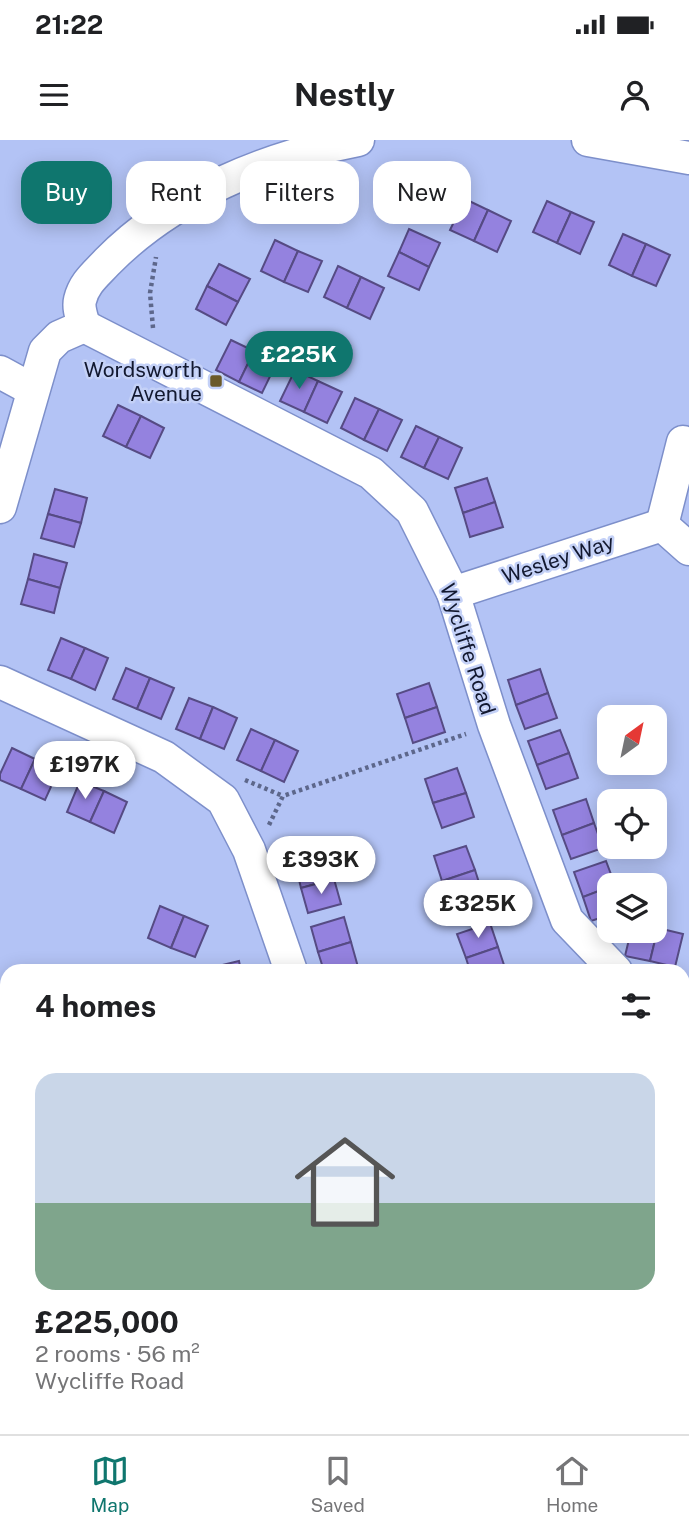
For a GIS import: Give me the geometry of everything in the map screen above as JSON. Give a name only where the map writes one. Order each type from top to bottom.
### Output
[{"type":"street","points":[[0,507],[45,351],[59,337],[84,326],[79,303],[85,285],[132,237],[185,201],[312,149],[358,140]]},
{"type":"street","points":[[588,140],[689,158]]},
{"type":"street","name":"Wycliffe Road","points":[[84,326],[371,473],[412,511],[453,593],[494,725],[567,920],[609,964]]},
{"type":"street","points":[[0,372],[33,390]]},
{"type":"street","points":[[683,442],[662,525],[689,549]]},
{"type":"street","name":"Wesley Way","points":[[453,593],[662,525]]},
{"type":"street","points":[[0,682],[164,757],[223,800],[249,850],[290,964]]},
{"type":"path","points":[[159,250],[152,271],[150,309],[157,348],[164,367]]},
{"type":"path","points":[[249,850],[262,838],[283,796],[494,725]]},
{"type":"building","points":[[547,201],[571,212],[557,243],[533,232]]},
{"type":"building","points":[[471,202],[488,210],[474,241],[450,230],[453,224],[471,224]]},
{"type":"building","points":[[488,210],[511,221],[497,252],[474,241]]},
{"type":"building","points":[[571,212],[594,222],[580,254],[557,243]]},
{"type":"building","points":[[409,229],[440,243],[429,267],[399,252]]},
{"type":"building","points":[[623,234],[646,244],[632,276],[609,265]]},
{"type":"building","points":[[275,240],[298,251],[284,282],[261,271]]},
{"type":"building","points":[[646,244],[670,255],[656,286],[632,276]]},
{"type":"building","points":[[298,251],[322,261],[308,292],[284,282]]},
{"type":"building","points":[[399,252],[429,267],[419,290],[388,276]]},
{"type":"building","points":[[219,264],[250,279],[238,302],[207,286]]},
{"type":"building","points":[[338,266],[361,277],[347,308],[324,297]]},
{"type":"building","points":[[361,277],[384,288],[370,319],[347,308]]},
{"type":"building","points":[[207,286],[238,302],[226,325],[196,309]]},
{"type":"building","points":[[231,340],[254,351],[239,382],[216,370]]},
{"type":"building","points":[[254,351],[277,362],[262,393],[239,382]]},
{"type":"building","points":[[295,370],[318,381],[304,412],[280,401]]},
{"type":"building","points":[[318,381],[342,392],[327,423],[304,412]]},
{"type":"building","points":[[355,398],[379,409],[364,440],[341,428]]},
{"type":"building","points":[[118,405],[141,416],[126,447],[103,436]]},
{"type":"building","points":[[379,409],[402,420],[387,451],[364,440]]},
{"type":"building","points":[[141,416],[164,428],[150,458],[126,447]]},
{"type":"building","points":[[416,426],[439,437],[424,468],[401,457]]},
{"type":"building","points":[[439,437],[462,448],[448,479],[424,468]]},
{"type":"building","points":[[487,478],[495,502],[463,513],[455,488]]},
{"type":"building","points":[[55,489],[87,498],[81,523],[48,514]]},
{"type":"building","points":[[495,502],[503,527],[470,537],[463,513]]},
{"type":"building","points":[[48,514],[81,523],[74,547],[41,538]]},
{"type":"building","points":[[34,554],[67,563],[60,588],[28,579]]},
{"type":"building","points":[[28,579],[60,588],[54,613],[21,604]]},
{"type":"building","points":[[61,638],[85,648],[71,679],[48,670]]},
{"type":"building","points":[[85,648],[108,658],[95,690],[71,679]]},
{"type":"building","points":[[126,668],[150,678],[137,709],[113,699]]},
{"type":"building","points":[[540,669],[548,693],[516,705],[508,680]]},
{"type":"building","points":[[150,678],[174,688],[161,719],[137,709]]},
{"type":"building","points":[[429,683],[437,707],[405,718],[397,694]]},
{"type":"building","points":[[548,693],[557,718],[525,729],[516,705]]},
{"type":"building","points":[[189,698],[213,707],[200,739],[176,729]]},
{"type":"building","points":[[213,707],[237,718],[224,749],[200,739]]},
{"type":"building","points":[[437,707],[445,732],[413,743],[405,718]]},
{"type":"building","points":[[251,729],[275,740],[261,771],[237,760]]},
{"type":"building","points":[[560,730],[569,753],[537,765],[528,741]]},
{"type":"building","points":[[275,740],[298,751],[284,782],[261,771]]},
{"type":"building","points":[[12,748],[35,759],[21,789],[0,780],[0,774]]},
{"type":"building","points":[[569,753],[578,778],[546,789],[537,765]]},
{"type":"building","points":[[35,759],[59,769],[45,800],[21,789]]},
{"type":"building","points":[[457,768],[466,793],[433,803],[425,779]]},
{"type":"building","points":[[80,781],[104,791],[90,822],[67,812]]},
{"type":"building","points":[[104,791],[127,802],[114,833],[90,822]]},
{"type":"building","points":[[466,793],[474,817],[442,828],[433,803]]},
{"type":"building","points":[[586,799],[594,823],[562,835],[553,810]]},
{"type":"building","points":[[594,823],[597,850],[571,859],[562,835]]},
{"type":"building","points":[[466,846],[475,870],[442,881],[434,856]]},
{"type":"building","points":[[327,854],[334,879],[301,888],[295,863]]},
{"type":"building","points":[[606,861],[610,873],[597,873],[597,892],[583,897],[574,872]]},
{"type":"building","points":[[475,870],[483,895],[451,905],[442,881]]},
{"type":"building","points":[[334,879],[341,904],[308,913],[301,888]]},
{"type":"building","points":[[597,892],[597,919],[591,921],[583,897]]},
{"type":"building","points":[[160,906],[184,916],[171,948],[148,938]]},
{"type":"building","points":[[184,916],[208,926],[195,957],[171,948]]},
{"type":"building","points":[[344,917],[351,942],[318,952],[311,927]]},
{"type":"building","points":[[490,923],[498,947],[466,958],[457,934]]},
{"type":"building","points":[[667,930],[683,934],[676,964],[650,961],[654,943],[667,943]]},
{"type":"building","points":[[351,942],[357,964],[322,964],[318,952]]},
{"type":"building","points":[[628,943],[654,943],[650,961],[625,956]]},
{"type":"building","points":[[498,947],[504,964],[468,964],[466,958]]},
{"type":"place","name":"Wordsworth Avenue","points":[[216,381]]}]
